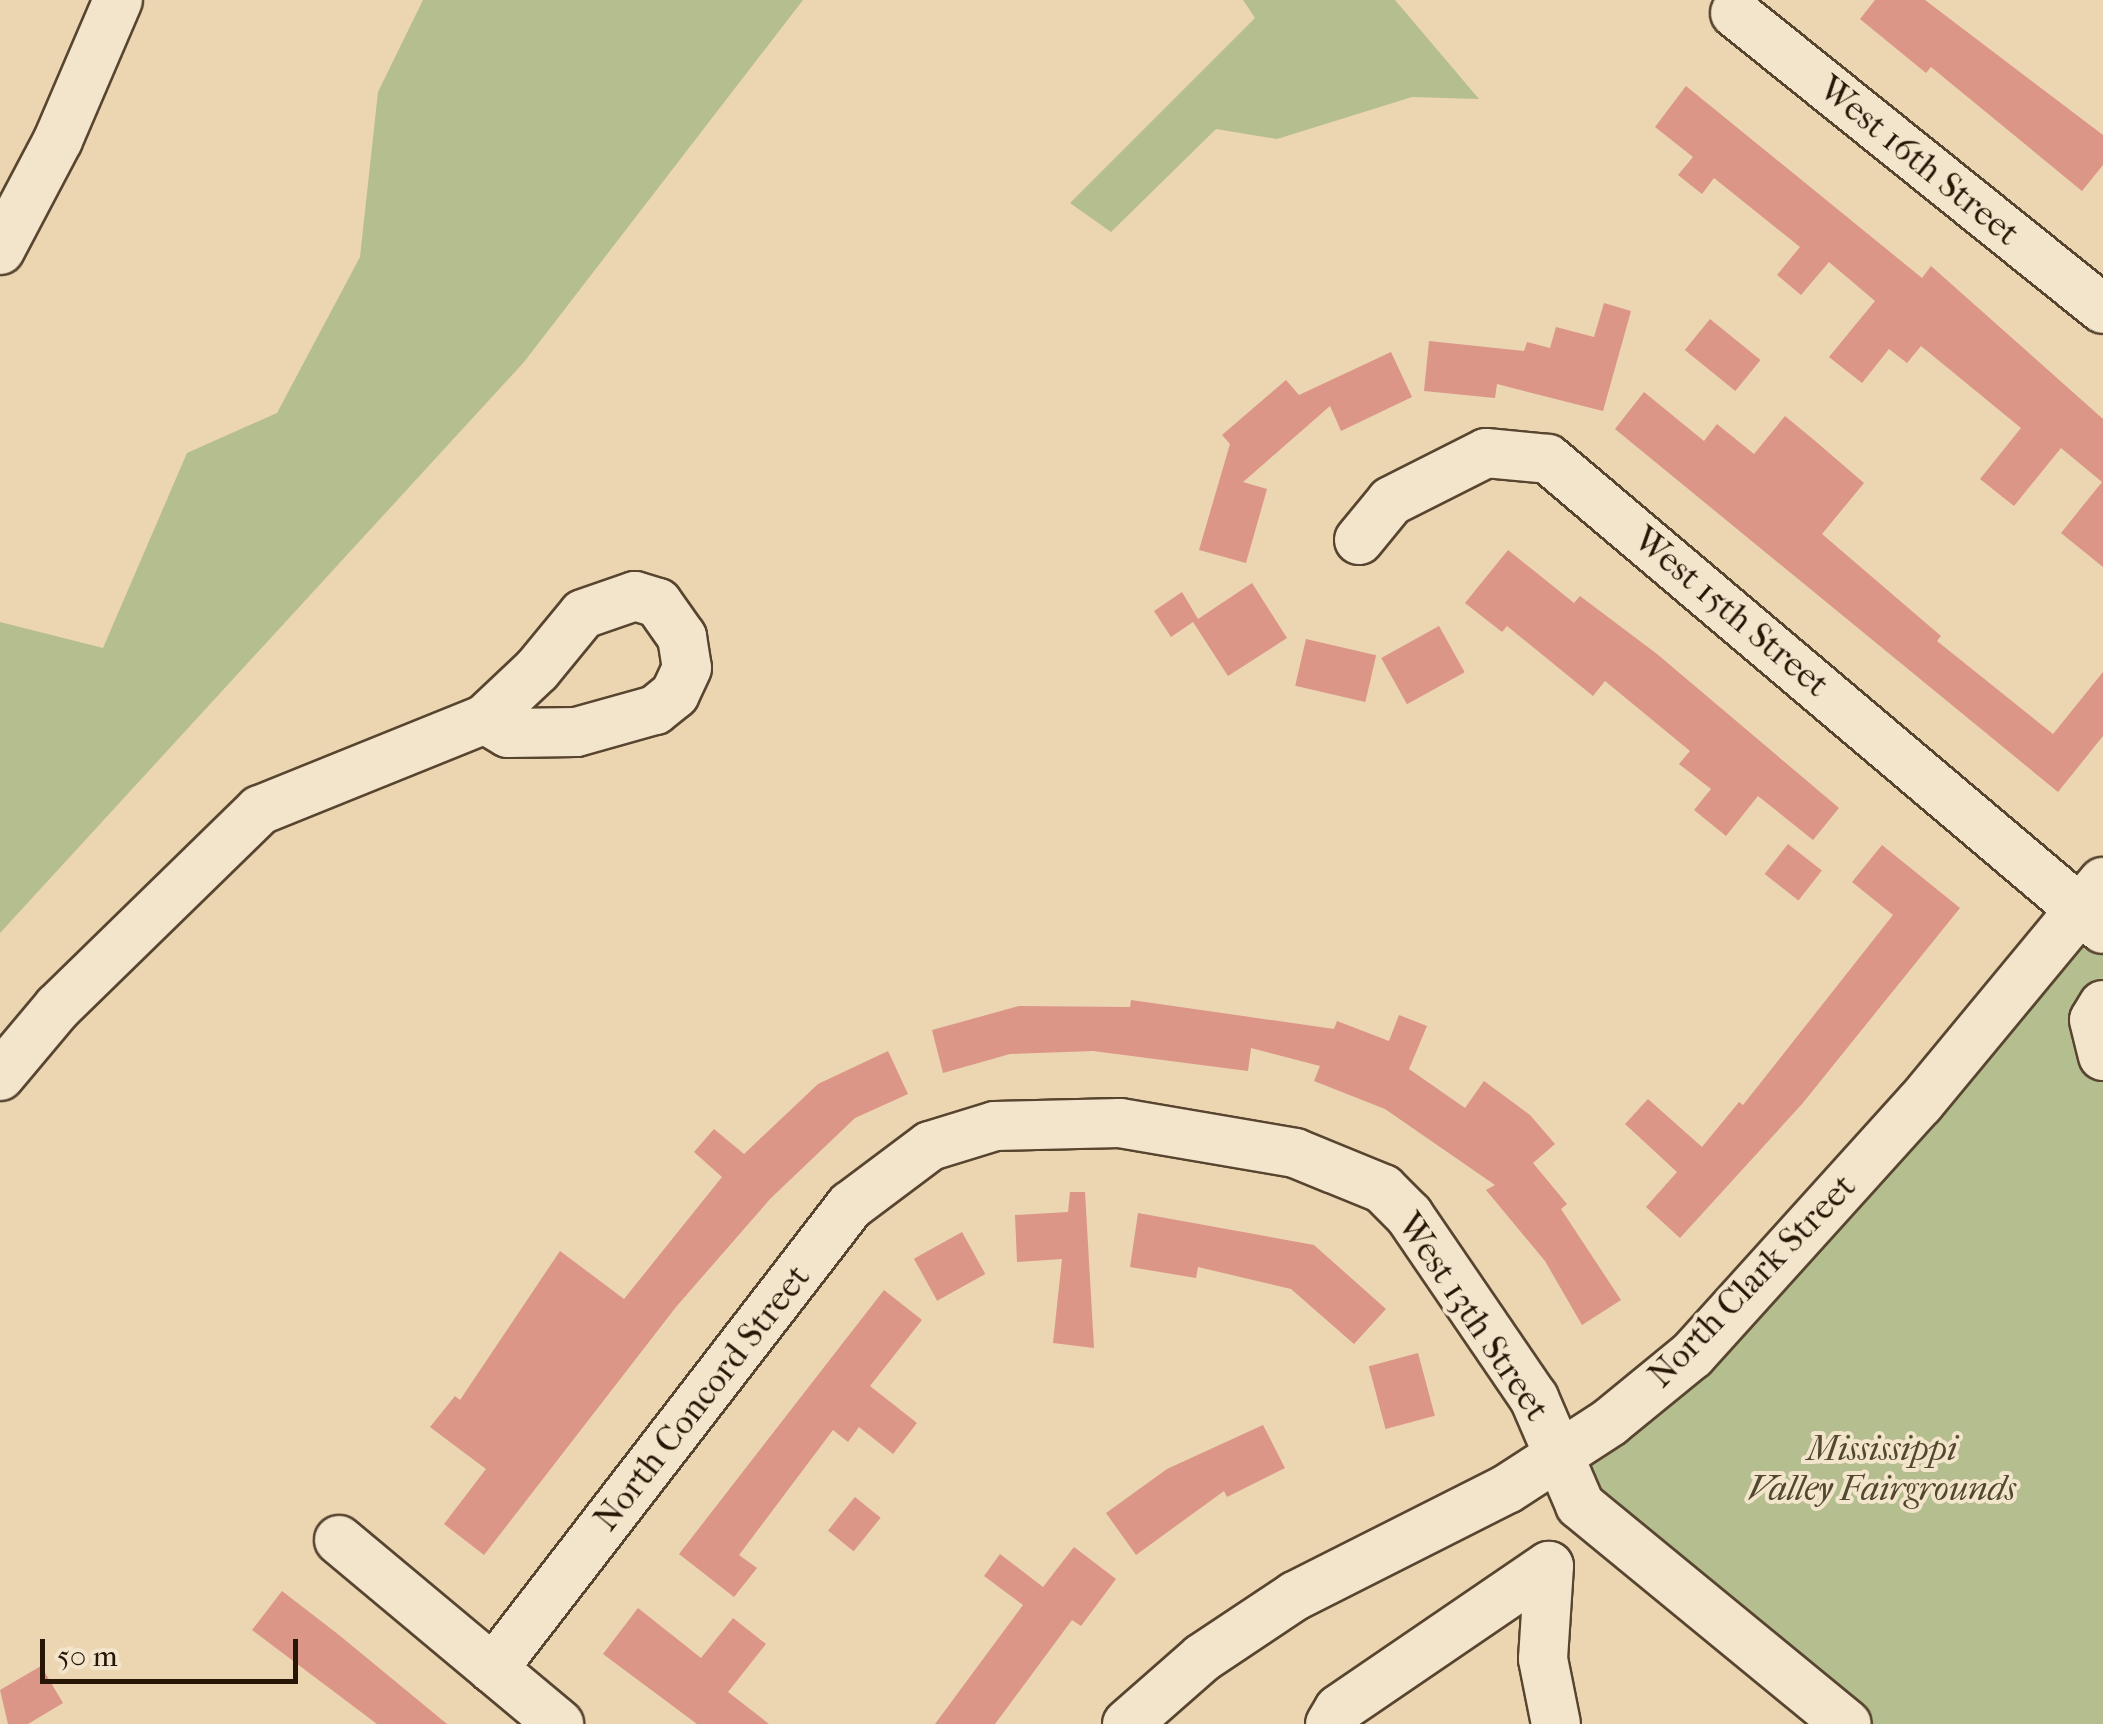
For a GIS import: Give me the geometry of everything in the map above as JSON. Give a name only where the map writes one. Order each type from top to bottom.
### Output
[{"type":"street","points":[[0,250],[58,140],[118,0]]},
{"type":"street","name":"West 16th Street","points":[[1736,12],[2103,309]]},
{"type":"street","name":"West 15th Street","points":[[1359,540],[1392,501],[1486,454],[1548,458],[2095,907]]},
{"type":"street","points":[[0,1076],[72,993],[260,810],[419,740],[485,719]]},
{"type":"street","name":"North Clark Street","points":[[1127,1724],[1202,1658],[1295,1596],[1507,1489],[1560,1455],[1692,1356],[2095,907]]},
{"type":"street","points":[[2103,1004],[2094,1020],[2103,1056]]},
{"type":"street","name":"West 13th Street","points":[[930,1146],[995,1126],[1120,1124],[1294,1154],[1383,1189],[1478,1312],[1534,1398],[1580,1505],[1847,1724]]},
{"type":"street","name":"North Concord Street","points":[[493,1670],[850,1206],[930,1146]]},
{"type":"street","points":[[1556,1724],[1542,1659],[1549,1566],[1580,1505]]},
{"type":"street","points":[[339,1540],[559,1724]]},
{"type":"street","points":[[1330,1724],[1339,1710],[1549,1566]]},
{"type":"green space","points":[[423,0],[803,0],[524,362],[0,933],[0,622],[103,648],[187,453],[277,413],[360,257],[378,92]]},
{"type":"green space","points":[[1243,0],[1395,0],[1479,99],[1412,97],[1277,139],[1216,129],[1111,232],[1070,203],[1255,18]]},
{"type":"green space","name":"Mississippi Valley Fairgrounds","points":[[2103,882],[2103,1724],[1865,1724],[1560,1455],[1610,1422]]},
{"type":"building","points":[[1875,0],[1925,0],[2103,135],[2103,165],[2082,191],[1931,67],[1926,73],[1860,19]]},
{"type":"building","points":[[1686,86],[1922,278],[1931,266],[2103,419],[2103,567],[2061,533],[2102,482],[2061,448],[2014,506],[1980,479],[2021,428],[1921,346],[1907,363],[1889,349],[1862,383],[1829,357],[1875,301],[1829,262],[1801,295],[1777,275],[1800,247],[1714,178],[1702,194],[1678,175],[1693,157],[1655,127]]},
{"type":"building","points":[[1604,303],[1631,311],[1603,411],[1497,384],[1495,398],[1424,391],[1429,341],[1524,351],[1527,342],[1550,348],[1556,327],[1594,337]]},
{"type":"building","points":[[1710,319],[1761,360],[1735,391],[1685,350]]},
{"type":"building","points":[[1391,352],[1412,397],[1341,431],[1330,406],[1243,482],[1267,489],[1246,563],[1199,550],[1230,444],[1222,435],[1286,380],[1299,395]]},
{"type":"building","points":[[1644,392],[1704,441],[1717,424],[1754,454],[1785,416],[1814,440],[1864,483],[1822,534],[1941,636],[1937,641],[2053,734],[2103,672],[2103,736],[2058,792],[1615,429]]},
{"type":"building","points":[[1508,550],[1574,603],[1580,596],[1657,654],[1839,808],[1813,840],[1758,796],[1726,836],[1694,810],[1711,789],[1679,764],[1690,751],[1605,681],[1593,696],[1507,626],[1502,632],[1465,603]]},
{"type":"building","points":[[1252,583],[1287,638],[1228,676],[1193,622],[1171,637],[1154,611],[1182,592],[1198,619]]},
{"type":"building","points":[[1439,626],[1465,672],[1407,704],[1381,658]]},
{"type":"building","points":[[1306,639],[1376,655],[1365,702],[1295,686]]},
{"type":"building","points":[[1788,844],[1822,870],[1798,900],[1765,874]]},
{"type":"building","points":[[1882,845],[1960,908],[1802,1104],[1680,1238],[1646,1207],[1677,1172],[1625,1124],[1648,1099],[1702,1147],[1739,1102],[1743,1105],[1893,915],[1852,882]]},
{"type":"building","points":[[1131,1000],[1334,1029],[1337,1021],[1389,1041],[1399,1015],[1427,1026],[1409,1069],[1465,1108],[1484,1081],[1530,1115],[1555,1144],[1533,1163],[1567,1204],[1561,1209],[1621,1300],[1582,1325],[1545,1261],[1486,1190],[1495,1185],[1385,1109],[1314,1081],[1320,1066],[1251,1048],[1248,1071],[1093,1051],[1010,1054],[943,1073],[932,1030],[1019,1006],[1130,1007]]},
{"type":"building","points":[[888,1051],[908,1094],[855,1118],[770,1199],[676,1307],[484,1555],[444,1524],[486,1469],[430,1427],[455,1396],[460,1400],[560,1251],[624,1299],[722,1177],[694,1152],[714,1129],[744,1154],[818,1084]]},
{"type":"building","points":[[1070,1192],[1085,1192],[1094,1348],[1053,1343],[1062,1259],[1017,1262],[1015,1215],[1068,1212]]},
{"type":"building","points":[[1138,1213],[1314,1245],[1386,1309],[1354,1344],[1291,1289],[1198,1267],[1196,1278],[1130,1267]]},
{"type":"building","points":[[962,1232],[985,1274],[937,1301],[914,1259]]},
{"type":"building","points":[[884,1290],[922,1320],[870,1386],[917,1423],[893,1454],[859,1427],[848,1442],[833,1430],[739,1555],[757,1568],[734,1597],[679,1554]]},
{"type":"building","points":[[1418,1353],[1435,1416],[1386,1429],[1369,1366]]},
{"type":"building","points":[[1263,1425],[1285,1468],[1227,1497],[1224,1491],[1136,1555],[1106,1513],[1167,1469]]},
{"type":"building","points":[[855,1497],[881,1518],[854,1551],[828,1530]]},
{"type":"building","points":[[1074,1547],[1116,1579],[1081,1626],[1072,1620],[995,1724],[935,1724],[1023,1605],[984,1576],[1000,1554],[1043,1587]]},
{"type":"building","points":[[282,1591],[447,1724],[377,1724],[252,1630]]},
{"type":"building","points":[[638,1608],[701,1658],[733,1618],[766,1644],[728,1692],[769,1724],[697,1724],[603,1654]]},
{"type":"building","points":[[41,1666],[63,1703],[28,1724],[8,1724],[0,1690]]}]
